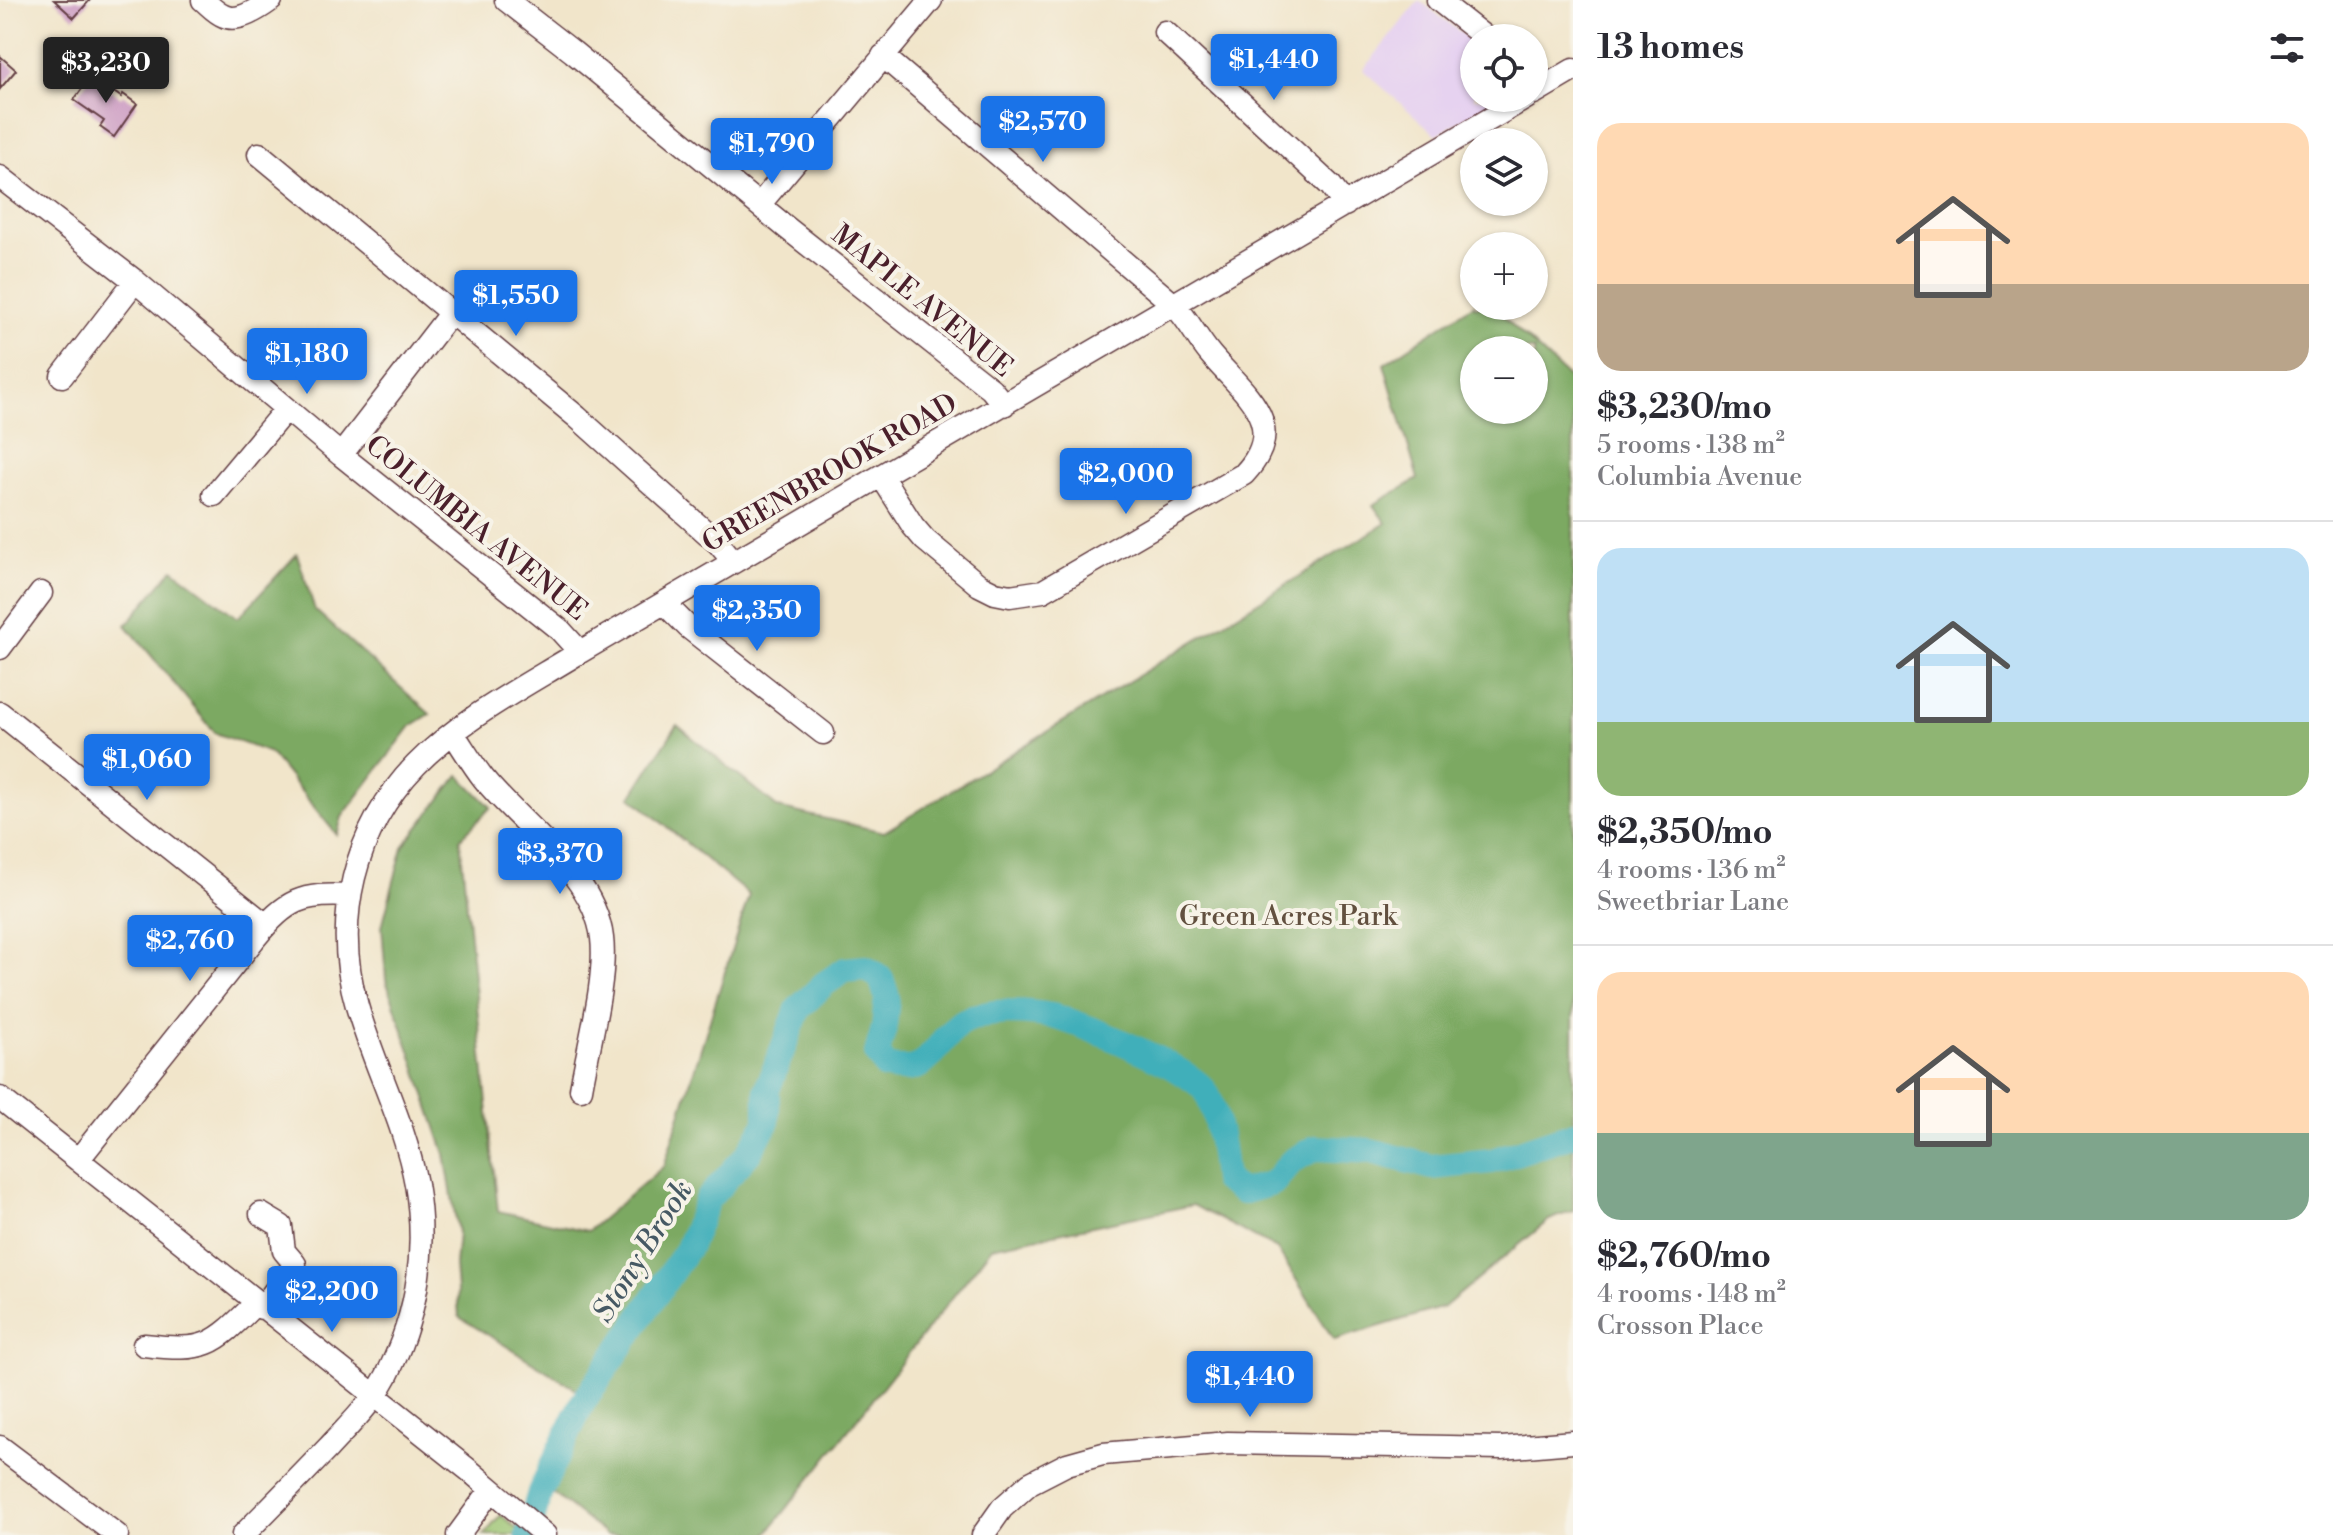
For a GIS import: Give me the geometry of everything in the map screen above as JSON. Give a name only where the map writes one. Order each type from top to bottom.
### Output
[{"type":"street","points":[[209,2],[225,18],[235,18],[271,0]]},
{"type":"street","name":"MAPLE AVENUE","points":[[506,0],[991,389],[1004,405]]},
{"type":"street","points":[[759,205],[931,0]]},
{"type":"street","points":[[1438,0],[1468,24]]},
{"type":"street","points":[[1165,32],[1331,186],[1345,205]]},
{"type":"street","points":[[882,477],[925,540],[979,585],[1010,596],[1043,591],[1244,474],[1259,453],[1264,427],[1258,408],[1208,352],[1174,305],[883,56]]},
{"type":"street","points":[[1548,81],[1573,70]]},
{"type":"street","name":"GREENBROOK ROAD","points":[[243,1535],[374,1396],[392,1367],[410,1319],[419,1276],[422,1234],[411,1164],[357,1009],[346,936],[349,896],[363,846],[387,800],[418,763],[453,733],[580,652],[1502,112]]},
{"type":"street","points":[[259,154],[577,417],[719,544],[734,562]]},
{"type":"street","name":"COLUMBIA AVENUE","points":[[3,185],[135,281],[341,455],[548,621],[580,652]]},
{"type":"street","points":[[62,376],[135,281]]},
{"type":"street","points":[[341,455],[450,314]]},
{"type":"street","points":[[214,495],[286,409]]},
{"type":"street","points":[[0,648],[41,593]]},
{"type":"street","points":[[664,603],[688,627],[823,733]]},
{"type":"street","points":[[0,713],[266,925]]},
{"type":"street","points":[[453,733],[483,778],[581,885],[595,911],[602,936],[602,969],[581,1089]]},
{"type":"street","points":[[78,1160],[266,925],[284,907],[298,899],[324,894],[349,896]]},
{"type":"street","points":[[0,1098],[545,1535]]},
{"type":"street","points":[[144,1345],[185,1349],[210,1342],[259,1306],[295,1264],[284,1251],[281,1226],[261,1214]]},
{"type":"street","points":[[983,1535],[1010,1500],[1042,1475],[1083,1458],[1121,1451],[1228,1443],[1502,1448],[1573,1442]]},
{"type":"street","points":[[0,1447],[117,1535]]},
{"type":"street","points":[[458,1535],[491,1490]]},
{"type":"shaded area","points":[[1419,0],[1460,32],[1460,112],[1476,112],[1436,135],[1363,70]]},
{"type":"green space","name":"Green Acres Park","points":[[1460,313],[1460,320],[1507,320],[1524,336],[1460,336],[1460,424],[1548,424],[1548,359],[1573,382],[1573,1211],[1549,1220],[1444,1307],[1334,1340],[1277,1249],[1193,1205],[992,1247],[766,1535],[606,1535],[542,1485],[581,1392],[459,1317],[455,1265],[458,1233],[445,1154],[386,980],[382,926],[403,847],[459,775],[491,807],[460,839],[498,1211],[588,1231],[664,1166],[749,895],[631,797],[677,725],[778,808],[884,832],[1386,523],[1373,505],[1418,479],[1384,364]]},
{"type":"green space","points":[[297,554],[315,610],[430,714],[411,726],[342,817],[337,835],[270,753],[215,733],[126,625],[173,569],[238,618]]},
{"type":"green space","points":[[501,1515],[524,1535],[484,1535]]},
{"type":"building","points":[[54,0],[90,0],[74,18]]},
{"type":"building","points":[[0,56],[16,70],[0,89]]},
{"type":"building","points":[[91,76],[137,104],[114,137],[100,127],[104,121],[74,100]]},
{"type":"waterway","name":"Stony Brook","points":[[528,1535],[540,1492],[582,1404],[689,1246],[707,1200],[749,1153],[767,1122],[767,1090],[798,1009],[824,984],[845,970],[866,968],[881,978],[887,997],[884,1028],[877,1053],[886,1067],[908,1069],[923,1063],[962,1022],[983,1015],[1019,1012],[1052,1016],[1086,1027],[1158,1059],[1205,1091],[1219,1134],[1225,1180],[1242,1192],[1273,1183],[1292,1161],[1315,1148],[1371,1151],[1432,1167],[1492,1161],[1573,1134]]}]
